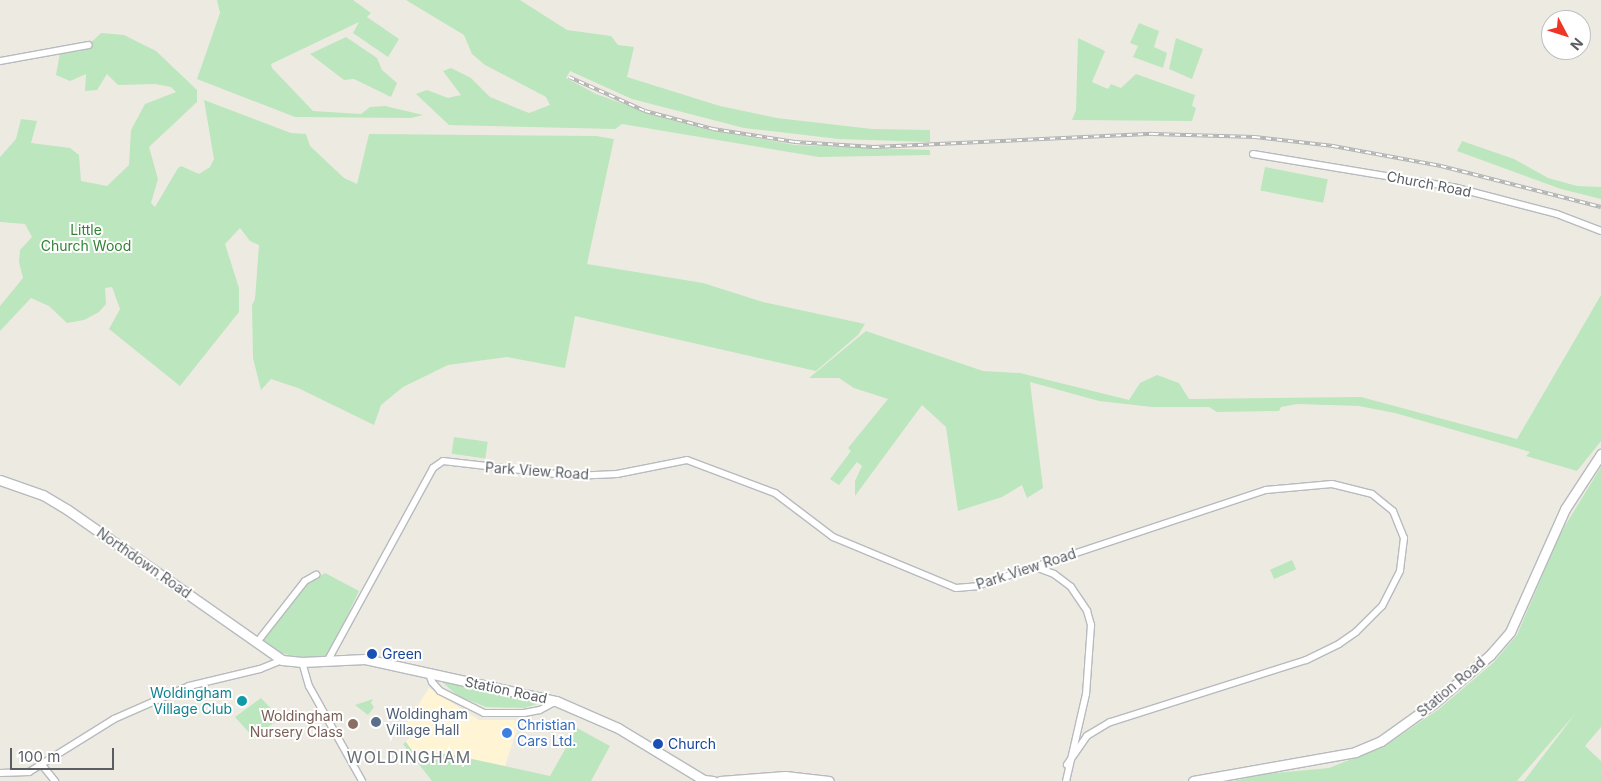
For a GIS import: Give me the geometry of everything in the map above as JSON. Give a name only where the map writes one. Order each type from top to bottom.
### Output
[{"type":"street","points":[[0,61],[89,44]]},
{"type":"street","name":"Church Road","points":[[1253,154],[1453,187],[1557,214],[1601,230]]},
{"type":"street","name":"Station Road","points":[[1192,781],[1355,752],[1381,740],[1434,703],[1490,655],[1510,632],[1565,509],[1601,454]]},
{"type":"street","name":"Park View Road","points":[[328,660],[432,468],[443,461],[573,476],[617,474],[687,460],[775,493],[834,537],[946,586],[977,586],[1254,493],[1332,484],[1359,488],[1384,502],[1400,522],[1404,538],[1400,571],[1382,606],[1339,644],[1306,660],[1110,722],[1087,736],[1068,765]]},
{"type":"street","name":"Northdown Road","points":[[0,480],[43,495],[68,510],[258,641],[282,660]]},
{"type":"street","points":[[1035,567],[1054,574],[1071,587],[1087,610],[1091,624],[1086,694],[1068,765],[1066,781]]},
{"type":"street","points":[[258,641],[305,581],[316,575]]},
{"type":"street","name":"Station Road","points":[[282,660],[302,662],[365,659],[556,700],[618,728],[704,780],[713,781]]},
{"type":"street","points":[[0,773],[29,772],[114,719],[152,700],[208,679],[260,669],[282,660]]},
{"type":"street","points":[[302,662],[310,686],[362,781]]},
{"type":"street","points":[[430,674],[432,682],[440,691],[484,712],[524,713],[540,710],[556,700]]},
{"type":"street","points":[[42,765],[55,781]]},
{"type":"street","points":[[720,781],[785,776],[829,781]]},
{"type":"shaded area","points":[[429,688],[479,720],[520,720],[505,766],[449,754],[418,759],[406,742],[411,736],[402,731]]},
{"type":"green space","points":[[217,0],[353,0],[371,13],[367,17],[399,39],[388,57],[353,33],[359,22],[271,64],[272,68],[313,111],[361,114],[370,107],[385,106],[423,115],[411,118],[295,117],[197,79],[220,13]]},
{"type":"green space","points":[[406,0],[520,0],[567,30],[611,36],[618,45],[634,47],[627,77],[720,106],[777,118],[872,129],[930,130],[930,142],[839,139],[744,128],[632,99],[570,71],[566,78],[596,94],[660,117],[706,129],[795,145],[930,150],[930,155],[819,157],[622,124],[615,129],[449,125],[416,94],[427,90],[448,98],[461,95],[443,71],[451,68],[471,78],[490,97],[529,113],[550,105],[546,97],[485,65],[472,54],[464,35]]},
{"type":"green space","points":[[1139,23],[1159,31],[1154,47],[1167,53],[1163,68],[1133,57],[1138,46],[1130,43]]},
{"type":"green space","name":"Little Church Wood","points":[[101,33],[124,35],[156,51],[197,90],[197,102],[149,147],[158,179],[151,203],[155,207],[178,168],[181,166],[199,174],[210,167],[214,159],[204,100],[291,133],[306,134],[310,146],[344,178],[357,184],[369,134],[596,136],[614,139],[587,264],[703,283],[763,302],[865,324],[858,335],[816,371],[575,316],[565,368],[507,357],[448,365],[403,387],[381,405],[374,425],[298,388],[271,379],[261,390],[253,358],[252,305],[255,299],[259,245],[250,241],[240,228],[225,244],[239,288],[239,312],[180,386],[109,329],[120,309],[112,287],[105,288],[106,304],[99,312],[84,320],[67,323],[49,306],[31,298],[0,331],[0,306],[23,278],[19,262],[20,250],[32,237],[25,224],[0,222],[0,157],[16,139],[21,119],[37,121],[31,143],[70,148],[79,155],[81,181],[107,186],[129,165],[131,130],[145,104],[176,92],[171,87],[155,84],[118,85],[107,74],[97,90],[85,91],[86,74],[70,81],[56,75],[60,53],[82,51]]},
{"type":"green space","points":[[346,37],[377,58],[382,70],[397,83],[391,97],[354,79],[344,80],[310,54]]},
{"type":"green space","points":[[1078,38],[1105,51],[1092,82],[1108,89],[1111,84],[1121,88],[1136,74],[1195,95],[1192,106],[1196,108],[1192,121],[1072,120],[1076,110]]},
{"type":"green space","points":[[1176,38],[1203,49],[1192,79],[1169,69]]},
{"type":"green space","points":[[1462,141],[1514,159],[1548,178],[1577,186],[1601,187],[1601,199],[1561,189],[1457,151]]},
{"type":"green space","points":[[1265,167],[1328,179],[1323,203],[1260,191]]},
{"type":"green space","points":[[1601,295],[1601,441],[1577,471],[1526,456],[1530,452],[1517,448],[1395,413],[1359,406],[1297,404],[1281,407],[1279,411],[1217,412],[1209,407],[1152,407],[1099,401],[1030,382],[1043,488],[1027,498],[1022,485],[1002,497],[958,511],[946,427],[922,405],[855,496],[855,481],[862,466],[857,462],[839,485],[830,479],[851,451],[848,448],[888,399],[854,388],[839,378],[809,378],[866,331],[983,371],[1020,373],[1129,400],[1140,383],[1157,375],[1179,383],[1189,399],[1361,397],[1517,439]]},
{"type":"green space","points":[[454,437],[488,442],[485,459],[452,454]]},
{"type":"green space","points":[[1601,467],[1601,727],[1585,746],[1601,761],[1601,781],[1524,781],[1575,714],[1517,781],[1233,781],[1265,774],[1329,768],[1385,746],[1439,709],[1493,663],[1517,635],[1560,534]]},
{"type":"green space","points":[[1292,560],[1296,569],[1274,579],[1270,570]]},
{"type":"green space","points":[[325,573],[359,591],[329,654],[326,657],[295,657],[279,652],[263,640],[306,585]]},
{"type":"green space","points":[[441,681],[544,702],[524,708],[486,707],[458,696]]},
{"type":"green space","points":[[261,698],[280,718],[254,738],[235,717]]},
{"type":"green space","points":[[373,699],[371,703],[374,707],[368,715],[355,705]]},
{"type":"green space","points":[[577,728],[610,746],[591,781],[432,781],[403,744],[406,742],[418,759],[422,753],[449,754],[550,776]]},
{"type":"railway","points":[[569,77],[645,111],[713,129],[795,142],[874,147],[1153,134],[1255,137],[1333,146],[1441,166],[1601,207]]},
{"type":"place","name":"Green","points":[[372,654]]},
{"type":"place","name":"Woldingham Village Club","points":[[242,701]]},
{"type":"place","name":"Woldingham Village Hall","points":[[376,722]]},
{"type":"place","name":"Woldingham Nursery Class","points":[[353,724]]},
{"type":"place","name":"Christian Cars Ltd.","points":[[507,733]]},
{"type":"place","name":"Church","points":[[658,744]]},
{"type":"district","name":"WOLDINGHAM","points":[[409,757]]}]
